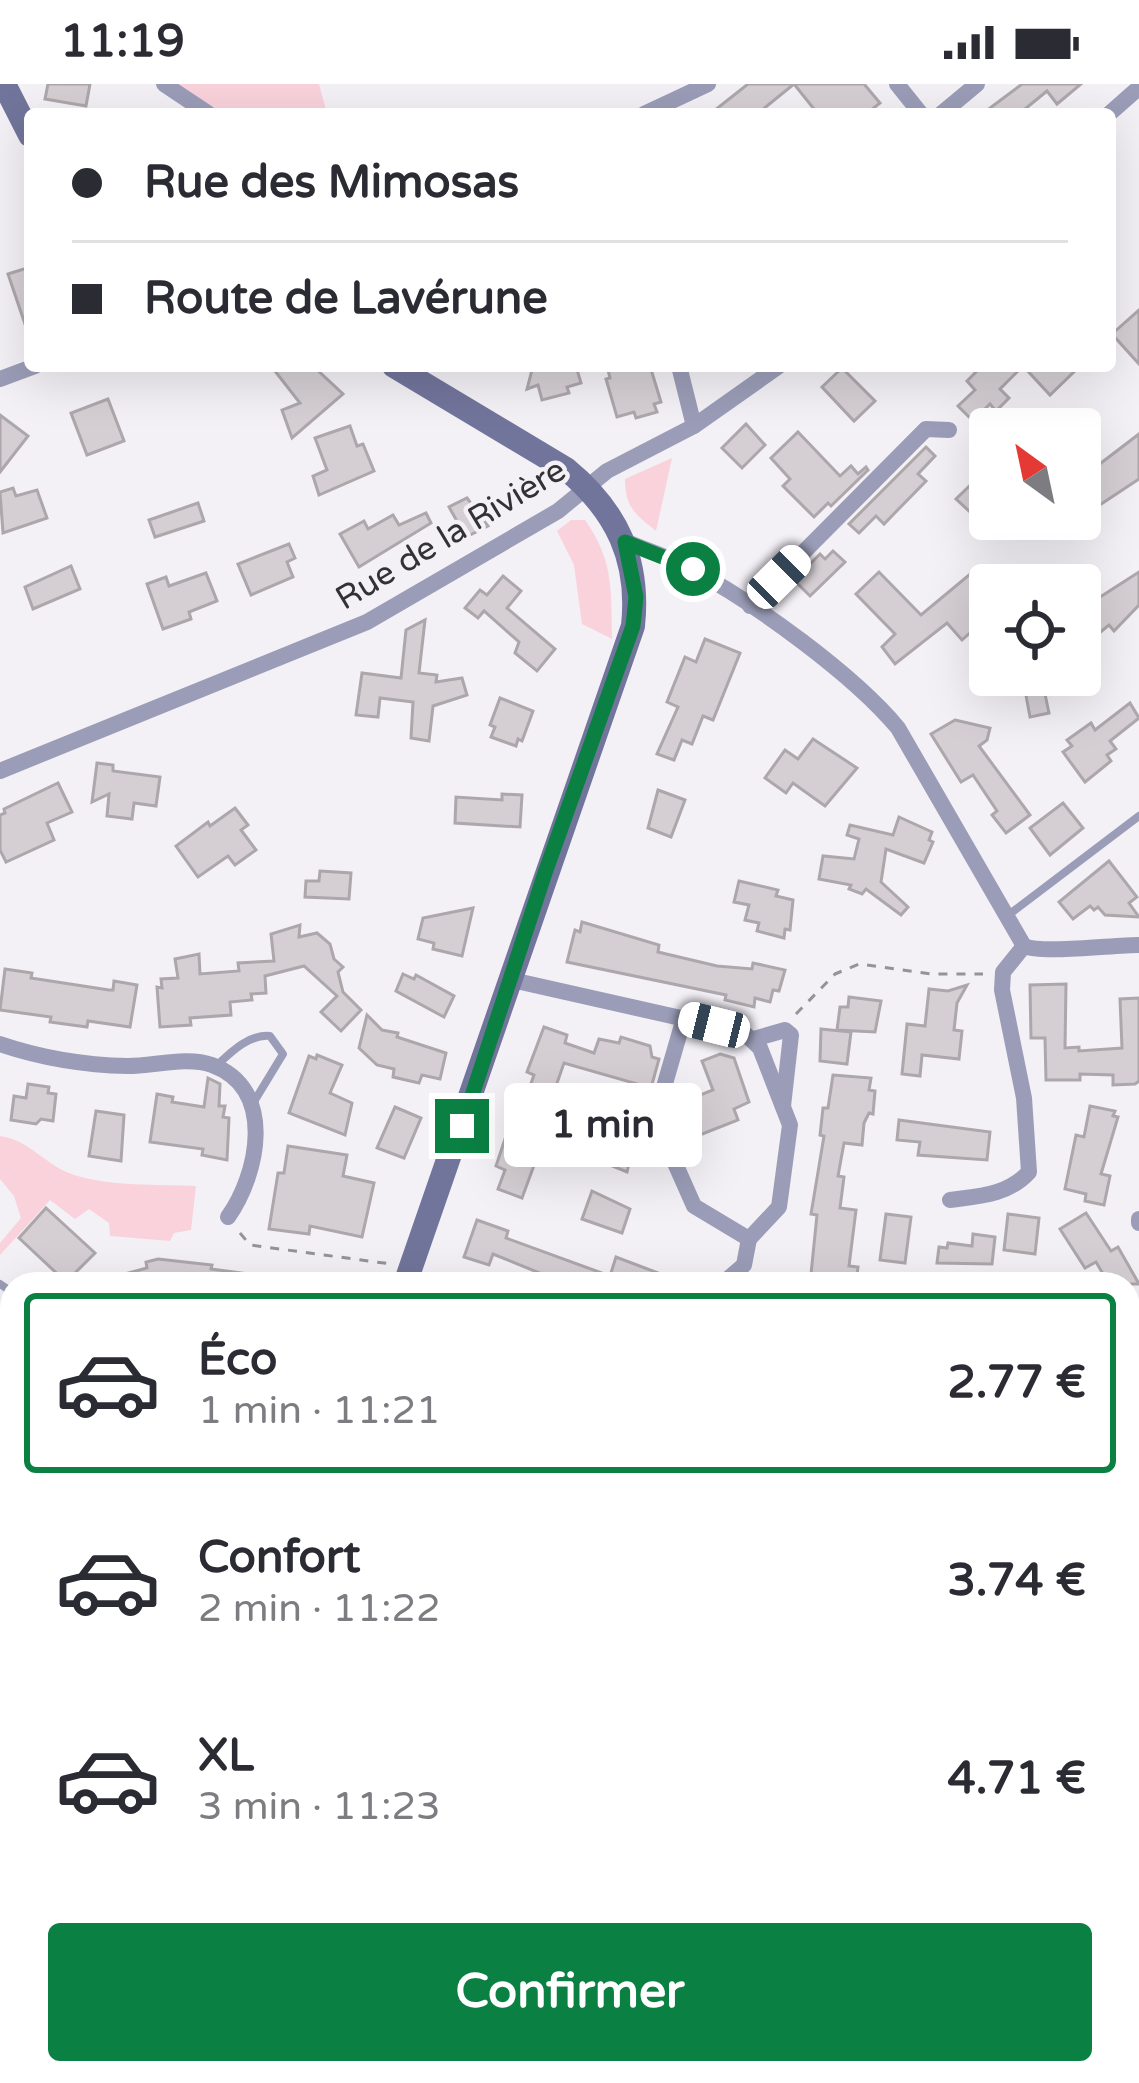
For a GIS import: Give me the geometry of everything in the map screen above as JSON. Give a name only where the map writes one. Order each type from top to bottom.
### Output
[{"type":"street","points":[[4,84],[24,123]]},
{"type":"street","points":[[164,84],[200,108]]},
{"type":"street","points":[[657,108],[708,84]]},
{"type":"street","points":[[897,84],[916,108]]},
{"type":"street","points":[[948,108],[977,84]]},
{"type":"street","points":[[1116,108],[1135,92]]},
{"type":"street","points":[[404,372],[566,469],[588,487],[610,513],[625,542],[636,597],[633,626],[409,1272]]},
{"type":"street","points":[[680,372],[694,426]]},
{"type":"street","name":"Rue de la Rivière","points":[[0,771],[367,622],[558,511],[607,471],[694,426],[770,372]]},
{"type":"street","points":[[750,606],[926,430],[950,430]]},
{"type":"street","points":[[625,542],[693,569],[874,699],[898,728],[1024,946],[1036,951],[1139,945]]},
{"type":"street","points":[[950,1200],[1003,1192],[1029,1172],[1024,1098],[1002,990],[1003,973],[1024,946]]},
{"type":"street","points":[[512,980],[684,1018],[754,1039],[790,1125],[779,1207],[749,1238],[744,1265],[736,1272]]},
{"type":"street","points":[[684,1018],[655,1118],[694,1206],[749,1238]]},
{"type":"street","points":[[754,1039],[785,1030],[793,1042],[782,1107]]},
{"type":"street","points":[[0,1044],[80,1063],[199,1062],[215,1067],[236,1083],[251,1106],[256,1133],[252,1174],[228,1217]]},
{"type":"lane","points":[[1006,917],[1139,816]]},
{"type":"lane","points":[[215,1067],[238,1047],[260,1035],[270,1036],[283,1054],[251,1106]]},
{"type":"path","points":[[785,1030],[835,974],[859,964],[932,974],[1003,973]]},
{"type":"path","points":[[228,1217],[250,1245],[392,1272]]},
{"type":"shaded area","points":[[174,84],[319,84],[325,108],[215,108]]},
{"type":"shaded area","points":[[672,458],[656,531],[633,509],[625,479]]},
{"type":"shaded area","points":[[571,520],[585,520],[601,549],[609,577],[612,639],[582,624],[574,565],[557,531]]},
{"type":"shaded area","points":[[0,1136],[64,1171],[89,1179],[196,1186],[191,1230],[174,1233],[170,1241],[110,1236],[109,1223],[89,1209],[75,1219],[50,1200],[0,1255],[0,1243],[21,1218],[14,1196],[0,1179]]},
{"type":"building","points":[[48,84],[90,84],[86,106],[45,99]]},
{"type":"building","points":[[748,84],[794,84],[764,108],[718,108]]},
{"type":"building","points":[[794,84],[864,84],[880,103],[874,108],[813,108]]},
{"type":"building","points":[[1022,84],[1081,84],[1057,104],[1047,91],[1026,108],[990,108]]},
{"type":"building","points":[[24,269],[24,321],[8,274]]},
{"type":"building","points":[[1139,310],[1139,364],[1116,338],[1116,330]]},
{"type":"building","points":[[276,372],[319,372],[343,394],[292,438],[282,410],[300,403]]},
{"type":"building","points":[[531,372],[578,372],[581,383],[567,387],[569,393],[542,400],[538,385],[527,389]]},
{"type":"building","points":[[608,372],[652,372],[661,402],[654,404],[657,412],[617,417],[606,379]]},
{"type":"building","points":[[838,372],[846,372],[875,401],[854,421],[822,387]]},
{"type":"building","points":[[976,372],[1017,372],[1000,389],[1009,398],[999,408],[990,404],[969,408],[969,417],[958,406],[975,390],[967,381]]},
{"type":"building","points":[[1029,372],[1074,372],[1050,395]]},
{"type":"building","points":[[108,399],[124,441],[87,455],[71,413]]},
{"type":"building","points":[[0,415],[28,436],[0,472]]},
{"type":"building","points":[[746,424],[765,445],[742,468],[722,448]]},
{"type":"building","points":[[350,426],[374,471],[319,495],[313,476],[327,470],[315,438]]},
{"type":"building","points":[[798,432],[840,476],[851,466],[858,474],[868,470],[814,517],[783,486],[790,479],[771,458]]},
{"type":"building","points":[[1139,434],[1139,479],[1101,504],[1101,463]]},
{"type":"building","points":[[926,447],[935,456],[918,474],[926,481],[884,524],[876,516],[859,533],[849,524]]},
{"type":"building","points":[[969,486],[969,511],[956,499]]},
{"type":"building","points":[[13,488],[16,496],[37,490],[47,518],[3,533],[0,492]]},
{"type":"building","points":[[467,498],[488,526],[466,537],[449,507]]},
{"type":"building","points":[[198,503],[204,521],[155,537],[149,520]]},
{"type":"building","points":[[426,513],[431,523],[359,567],[340,534],[364,521],[368,529],[393,515],[399,525]]},
{"type":"building","points":[[289,544],[295,558],[287,562],[293,577],[251,595],[238,564]]},
{"type":"building","points":[[833,551],[845,562],[810,596],[794,580],[820,554],[825,559]]},
{"type":"building","points":[[71,566],[80,589],[33,609],[25,587]]},
{"type":"building","points":[[879,572],[921,615],[969,575],[969,634],[962,640],[947,623],[895,664],[882,647],[895,634],[856,594]]},
{"type":"building","points":[[1139,572],[1139,605],[1114,631],[1109,625],[1101,632],[1101,596]]},
{"type":"building","points":[[206,573],[217,601],[189,612],[191,619],[163,629],[147,584],[166,577],[169,586]]},
{"type":"building","points":[[503,576],[521,591],[507,608],[555,649],[537,671],[515,653],[519,642],[484,611],[478,618],[465,608],[480,590],[487,595]]},
{"type":"building","points":[[425,620],[419,673],[437,675],[436,682],[462,678],[467,695],[433,706],[429,741],[411,738],[413,702],[380,698],[378,717],[356,715],[362,673],[401,678],[406,630]]},
{"type":"building","points":[[705,639],[740,653],[713,720],[703,716],[692,744],[682,740],[674,760],[657,754],[678,707],[667,702],[685,657],[696,662]]},
{"type":"building","points":[[1026,696],[1045,696],[1049,713],[1030,717]]},
{"type":"building","points":[[500,698],[533,711],[516,746],[491,737],[495,727],[490,725]]},
{"type":"building","points":[[1130,703],[1139,718],[1110,741],[1116,749],[1107,755],[1111,761],[1085,782],[1063,752],[1072,746],[1067,740],[1091,723],[1095,730]]},
{"type":"building","points":[[955,720],[990,728],[987,740],[979,746],[1030,815],[1006,833],[973,775],[961,782],[931,734]]},
{"type":"building","points":[[813,739],[857,768],[825,806],[793,783],[786,793],[765,778],[785,750],[798,759]]},
{"type":"building","points":[[97,763],[113,765],[113,771],[160,777],[156,806],[134,803],[132,819],[107,816],[109,794],[92,802]]},
{"type":"building","points":[[58,783],[72,812],[47,823],[54,840],[6,862],[0,850],[0,815]]},
{"type":"building","points":[[658,790],[685,800],[671,837],[648,828]]},
{"type":"building","points":[[502,794],[522,795],[520,827],[455,823],[456,797],[502,800]]},
{"type":"building","points":[[1063,803],[1083,828],[1050,855],[1030,828]]},
{"type":"building","points":[[235,808],[248,825],[241,830],[256,850],[235,865],[228,856],[198,877],[176,846]]},
{"type":"building","points":[[899,817],[932,832],[929,840],[933,842],[924,863],[886,849],[881,882],[908,907],[901,915],[866,889],[862,894],[849,889],[851,885],[819,879],[823,856],[854,859],[859,839],[847,835],[850,825],[893,835]]},
{"type":"building","points":[[1109,861],[1137,897],[1129,903],[1139,917],[1105,915],[1090,906],[1073,919],[1059,902]]},
{"type":"building","points":[[320,871],[351,873],[349,899],[305,897],[306,881],[319,881]]},
{"type":"building","points":[[739,881],[778,890],[776,896],[793,900],[790,930],[785,929],[784,938],[757,931],[759,923],[745,920],[749,905],[734,902]]},
{"type":"building","points":[[473,908],[462,956],[433,949],[434,943],[418,939],[423,918]]},
{"type":"building","points":[[582,922],[659,945],[658,952],[717,966],[752,969],[753,963],[785,970],[779,991],[773,990],[770,1002],[755,998],[754,1007],[725,1000],[726,995],[567,962],[575,930],[580,932]]},
{"type":"building","points":[[300,925],[299,937],[317,933],[330,944],[334,959],[343,967],[338,972],[343,992],[361,1010],[341,1031],[321,1012],[337,996],[304,966],[265,976],[266,993],[230,1002],[231,1015],[190,1018],[191,1025],[160,1027],[157,987],[162,988],[161,979],[178,978],[175,959],[199,954],[200,974],[239,971],[238,963],[274,961],[271,934]]},
{"type":"building","points":[[5,969],[32,973],[31,978],[109,990],[114,981],[137,985],[130,1027],[88,1021],[87,1027],[0,1010]]},
{"type":"building","points":[[403,974],[414,979],[416,975],[454,996],[444,1017],[396,991]]},
{"type":"building","points":[[1066,984],[1065,1048],[1079,1047],[1079,1051],[1122,1048],[1120,999],[1139,998],[1139,1081],[1135,1084],[1113,1085],[1113,1075],[1046,1080],[1045,1038],[1031,1038],[1030,985]]},
{"type":"building","points":[[967,985],[957,1003],[954,1030],[962,1031],[959,1059],[922,1055],[920,1076],[902,1074],[907,1024],[925,1026],[929,989],[948,991]]},
{"type":"building","points":[[849,997],[881,1001],[875,1032],[837,1030],[840,1007],[848,1007]]},
{"type":"building","points":[[367,1015],[382,1030],[446,1053],[440,1079],[422,1075],[419,1083],[393,1077],[394,1069],[377,1065],[359,1048]]},
{"type":"building","points":[[544,1027],[567,1035],[565,1043],[594,1053],[599,1039],[619,1043],[621,1037],[650,1046],[652,1057],[659,1059],[651,1088],[564,1063],[548,1109],[554,1111],[522,1198],[498,1189],[505,1170],[496,1166],[513,1115],[519,1117],[534,1075],[527,1072]]},
{"type":"building","points":[[821,1029],[851,1032],[847,1064],[820,1061]]},
{"type":"building","points":[[720,1054],[734,1058],[749,1102],[734,1109],[738,1120],[692,1138],[681,1111],[698,1104],[695,1097],[713,1090],[702,1061]]},
{"type":"building","points":[[317,1055],[342,1065],[330,1093],[352,1103],[345,1135],[289,1113],[309,1056],[316,1059]]},
{"type":"building","points":[[833,1075],[871,1078],[873,1114],[864,1123],[862,1145],[844,1143],[838,1176],[844,1177],[840,1208],[856,1210],[849,1266],[858,1267],[857,1272],[811,1272],[817,1215],[811,1214],[824,1136],[820,1135],[823,1108],[828,1108]]},
{"type":"building","points":[[208,1078],[220,1084],[219,1106],[225,1106],[223,1117],[229,1118],[227,1160],[202,1155],[203,1149],[150,1142],[157,1094],[173,1097],[172,1102],[204,1107]]},
{"type":"building","points":[[28,1084],[49,1087],[48,1093],[56,1094],[53,1121],[11,1120],[14,1096],[26,1098]]},
{"type":"building","points":[[1090,1106],[1115,1111],[1113,1116],[1118,1117],[1101,1174],[1110,1176],[1104,1205],[1065,1189],[1076,1135],[1084,1137]]},
{"type":"building","points":[[395,1107],[421,1118],[404,1158],[377,1148]]},
{"type":"building","points":[[96,1111],[124,1115],[121,1161],[89,1156]]},
{"type":"building","points":[[899,1120],[990,1132],[987,1160],[918,1155],[920,1142],[897,1140]]},
{"type":"building","points":[[592,1126],[635,1139],[627,1172],[582,1154]]},
{"type":"building","points":[[288,1146],[347,1155],[343,1176],[374,1183],[362,1237],[310,1226],[309,1234],[269,1229],[278,1173],[284,1173]]},
{"type":"building","points":[[592,1191],[630,1209],[622,1233],[582,1219]]},
{"type":"building","points":[[46,1208],[95,1253],[76,1272],[55,1272],[19,1238]]},
{"type":"building","points":[[1086,1213],[1111,1251],[1118,1247],[1132,1272],[1102,1272],[1096,1262],[1085,1268],[1060,1229]]},
{"type":"building","points":[[886,1214],[911,1217],[905,1263],[880,1260]]},
{"type":"building","points":[[1008,1214],[1039,1218],[1035,1254],[1004,1250]]},
{"type":"building","points":[[477,1220],[508,1231],[506,1238],[599,1272],[537,1272],[493,1254],[489,1265],[464,1257]]},
{"type":"building","points":[[973,1234],[995,1237],[992,1264],[937,1263],[939,1247],[947,1248],[948,1243],[972,1246]]},
{"type":"building","points":[[616,1257],[655,1272],[611,1272]]},
{"type":"building","points":[[146,1262],[212,1265],[211,1269],[234,1272],[132,1272],[147,1268]]},
{"type":"route","points":[[462,1126],[533,907],[633,626],[636,597],[625,542],[693,569]]}]
